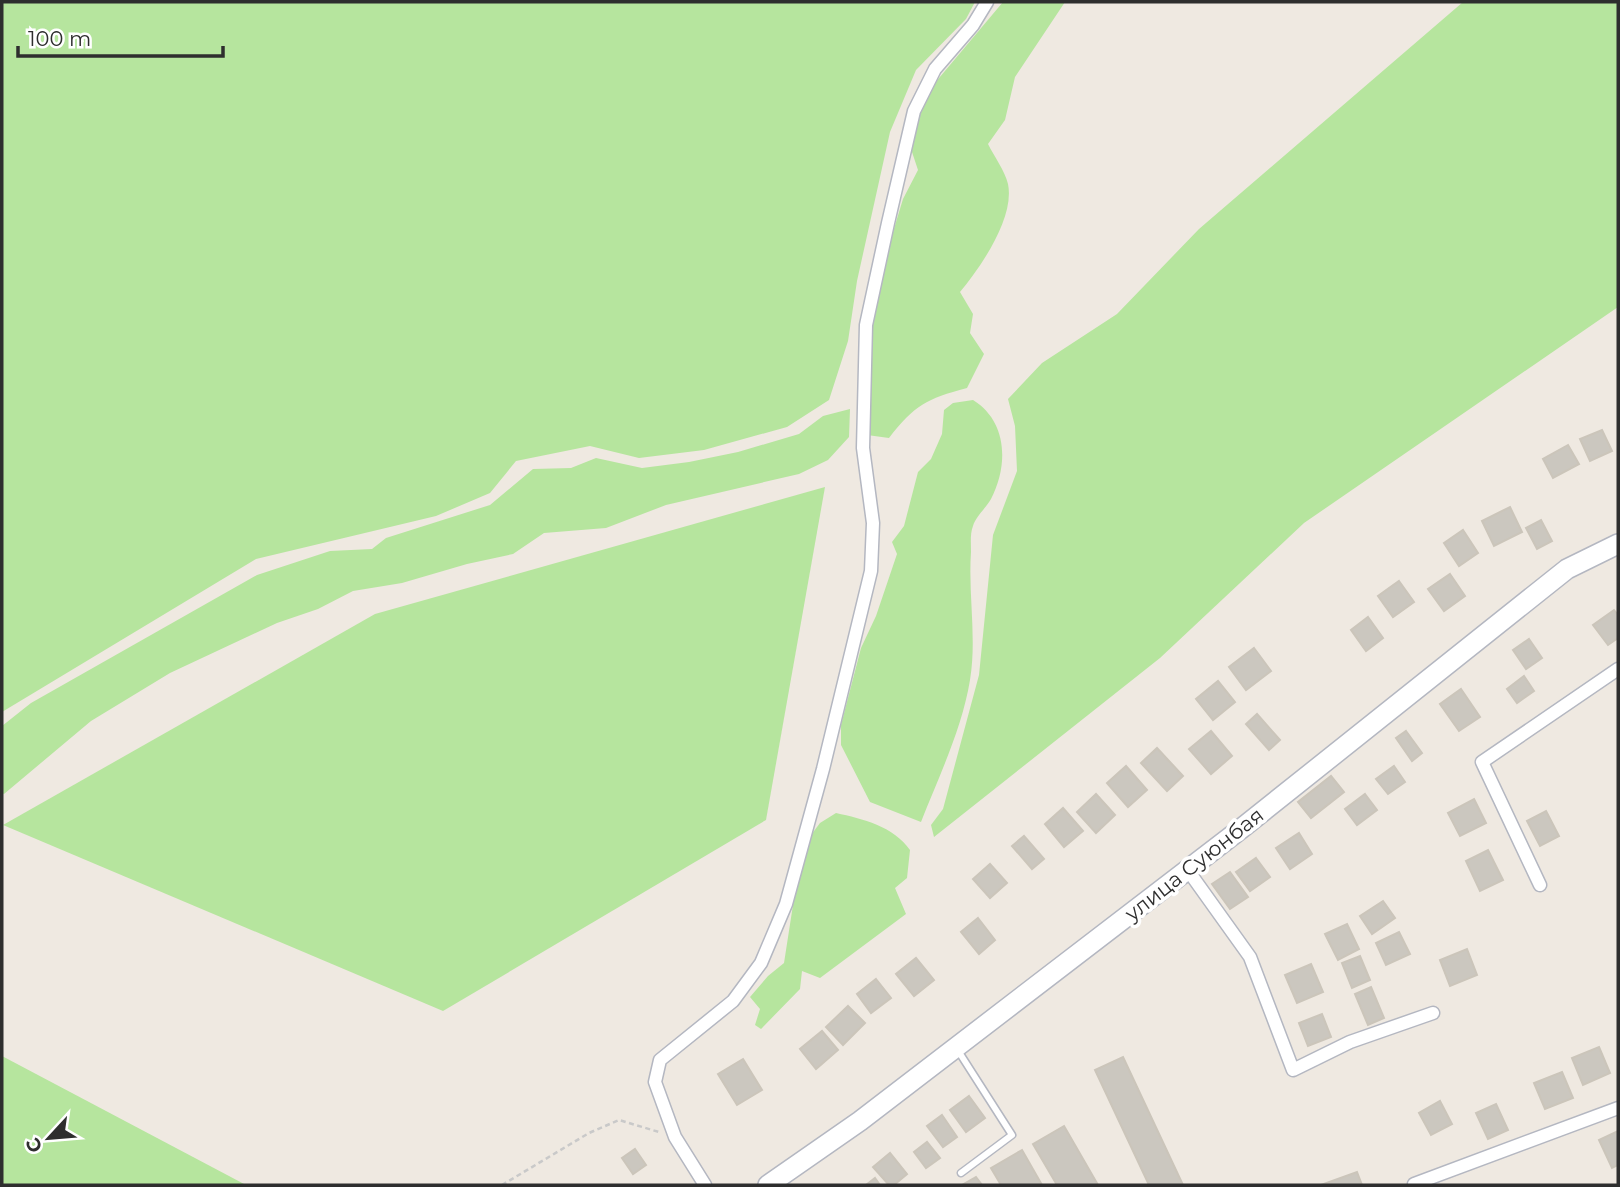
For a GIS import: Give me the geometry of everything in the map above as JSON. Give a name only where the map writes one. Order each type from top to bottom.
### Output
[{"type":"main road","name":"улица Суюнбая","points":[[768,1185],[860,1121],[956,1048],[1567,569],[1618,544]]},
{"type":"street","points":[[705,1185],[675,1137],[655,1082],[660,1060],[733,1001],[761,963],[786,904],[817,794],[871,571],[873,523],[863,447],[866,325],[914,111],[935,69],[973,25],[987,2]]},
{"type":"street","points":[[1540,885],[1482,762],[1618,668]]},
{"type":"street","points":[[1187,869],[1250,957],[1293,1070],[1350,1042],[1433,1013]]},
{"type":"street","points":[[1414,1184],[1618,1108]]},
{"type":"lane","points":[[956,1048],[1012,1135],[961,1173]]},
{"type":"path","points":[[502,1185],[589,1133],[620,1120],[675,1137]]},
{"type":"green space","points":[[2,2],[975,2],[966,19],[916,70],[890,132],[857,281],[848,341],[829,400],[787,427],[704,450],[639,458],[590,446],[516,461],[490,493],[436,516],[256,559],[2,712]]},
{"type":"green space","points":[[1003,2],[1065,2],[1015,77],[1005,120],[988,144],[1008,184],[1009,197],[994,242],[960,292],[973,314],[970,333],[984,354],[967,388],[922,405],[906,418],[889,438],[867,435],[872,301],[903,199],[918,170],[908,140],[934,84]]},
{"type":"green space","points":[[1463,2],[1618,2],[1618,307],[1304,523],[1160,658],[934,837],[931,825],[943,809],[979,675],[993,535],[1017,471],[1015,426],[1008,399],[1042,363],[1117,314],[1199,229]]},
{"type":"green space","points":[[973,400],[993,419],[998,431],[1002,444],[1001,472],[991,499],[976,519],[971,532],[973,648],[970,680],[962,716],[921,822],[870,802],[841,745],[841,725],[861,648],[876,616],[897,554],[892,542],[904,526],[918,472],[931,459],[942,434],[944,410],[953,403]]},
{"type":"green space","points":[[850,409],[849,437],[828,460],[799,474],[666,505],[606,528],[544,533],[513,554],[402,583],[353,591],[318,609],[277,623],[170,673],[91,721],[2,793],[2,726],[31,703],[257,575],[330,551],[372,549],[386,538],[490,505],[533,469],[571,468],[596,458],[642,468],[689,462],[738,452],[799,434],[823,416]]},
{"type":"green space","points":[[825,487],[766,820],[443,1011],[3,825],[375,614]]},
{"type":"green space","points":[[836,813],[886,829],[910,850],[907,878],[895,888],[906,914],[820,978],[802,971],[800,989],[761,1029],[755,1025],[760,1009],[750,997],[768,976],[784,963],[802,847],[820,823]]},
{"type":"green space","points":[[2,1056],[246,1185],[2,1185]]},
{"type":"building","points":[[1602,430],[1612,451],[1590,461],[1580,439]]},
{"type":"building","points":[[1568,445],[1579,464],[1553,478],[1543,459]]},
{"type":"building","points":[[1510,507],[1522,532],[1494,546],[1482,521]]},
{"type":"building","points":[[1541,520],[1552,541],[1537,549],[1526,528]]},
{"type":"building","points":[[1463,530],[1478,553],[1459,566],[1444,543]]},
{"type":"building","points":[[1450,574],[1465,596],[1444,611],[1428,589]]},
{"type":"building","points":[[1399,581],[1414,602],[1393,617],[1378,596]]},
{"type":"building","points":[[1614,610],[1618,615],[1618,638],[1608,645],[1593,625]]},
{"type":"building","points":[[1368,617],[1383,638],[1366,651],[1351,630]]},
{"type":"building","points":[[1529,639],[1542,658],[1526,669],[1513,650]]},
{"type":"building","points":[[1254,648],[1271,671],[1246,690],[1229,667]]},
{"type":"building","points":[[1524,676],[1534,691],[1517,703],[1507,689]]},
{"type":"building","points":[[1218,681],[1235,702],[1213,720],[1196,699]]},
{"type":"building","points":[[1461,689],[1480,717],[1459,731],[1440,704]]},
{"type":"building","points":[[1257,714],[1280,740],[1269,750],[1246,724]]},
{"type":"building","points":[[1211,731],[1232,756],[1211,774],[1189,749]]},
{"type":"building","points":[[1406,731],[1422,753],[1412,761],[1396,738]]},
{"type":"building","points":[[1157,748],[1183,776],[1167,791],[1141,763]]},
{"type":"building","points":[[1126,766],[1147,790],[1128,807],[1107,783]]},
{"type":"building","points":[[1394,766],[1405,782],[1388,794],[1376,779]]},
{"type":"building","points":[[1331,776],[1344,792],[1311,818],[1298,802]]},
{"type":"building","points":[[1096,794],[1115,815],[1096,833],[1077,812]]},
{"type":"building","points":[[1365,794],[1377,810],[1357,825],[1345,809]]},
{"type":"building","points":[[1474,799],[1486,823],[1460,836],[1448,813]]},
{"type":"building","points":[[1063,808],[1083,831],[1064,847],[1045,824]]},
{"type":"building","points":[[1546,811],[1559,836],[1540,846],[1527,821]]},
{"type":"building","points":[[1299,833],[1312,854],[1290,869],[1276,848]]},
{"type":"building","points":[[1024,836],[1044,859],[1032,869],[1012,846]]},
{"type":"building","points":[[1488,850],[1503,880],[1480,891],[1466,861]]},
{"type":"building","points":[[1256,858],[1270,877],[1250,891],[1236,872]]},
{"type":"building","points":[[990,864],[1007,883],[990,898],[973,879]]},
{"type":"building","points":[[1230,872],[1248,897],[1230,909],[1212,884]]},
{"type":"building","points":[[1383,901],[1395,918],[1372,934],[1360,916]]},
{"type":"building","points":[[978,918],[995,940],[979,954],[961,932]]},
{"type":"building","points":[[1347,924],[1359,949],[1338,960],[1325,934]]},
{"type":"building","points":[[1399,932],[1410,954],[1386,965],[1376,943]]},
{"type":"building","points":[[1467,949],[1477,975],[1450,986],[1440,960]]},
{"type":"building","points":[[1360,956],[1370,980],[1352,988],[1342,963]]},
{"type":"building","points":[[916,958],[934,980],[914,996],[896,974]]},
{"type":"building","points":[[1311,964],[1323,992],[1297,1003],[1285,975]]},
{"type":"building","points":[[876,979],[891,998],[871,1013],[857,994]]},
{"type":"building","points":[[1371,987],[1384,1018],[1368,1025],[1355,994]]},
{"type":"building","points":[[848,1006],[865,1023],[843,1045],[826,1027]]},
{"type":"building","points":[[1322,1014],[1331,1037],[1308,1046],[1299,1023]]},
{"type":"building","points":[[822,1031],[838,1050],[816,1069],[800,1049]]},
{"type":"building","points":[[1599,1047],[1610,1073],[1583,1085],[1572,1058]]},
{"type":"building","points":[[1123,1057],[1183,1185],[1149,1185],[1095,1070]]},
{"type":"building","points":[[743,1059],[762,1090],[737,1105],[718,1074]]},
{"type":"building","points":[[1562,1072],[1573,1098],[1545,1109],[1534,1083]]},
{"type":"building","points":[[969,1096],[985,1118],[966,1132],[950,1110]]},
{"type":"building","points":[[1440,1101],[1452,1124],[1431,1135],[1419,1113]]},
{"type":"building","points":[[1496,1104],[1508,1130],[1488,1139],[1476,1113]]},
{"type":"building","points":[[942,1115],[957,1137],[943,1147],[927,1126]]},
{"type":"building","points":[[1064,1126],[1098,1185],[1057,1185],[1033,1144]]},
{"type":"building","points":[[1618,1131],[1618,1165],[1612,1168],[1599,1140]]},
{"type":"building","points":[[927,1142],[940,1158],[926,1168],[914,1152]]},
{"type":"building","points":[[635,1149],[646,1165],[633,1174],[622,1158]]},
{"type":"building","points":[[1022,1150],[1042,1185],[1001,1185],[991,1168]]},
{"type":"building","points":[[890,1153],[907,1174],[894,1185],[889,1185],[873,1167]]},
{"type":"building","points":[[1357,1172],[1362,1185],[1321,1185]]},
{"type":"building","points":[[976,1177],[982,1185],[962,1185]]},
{"type":"building","points":[[875,1178],[880,1185],[866,1185]]}]
